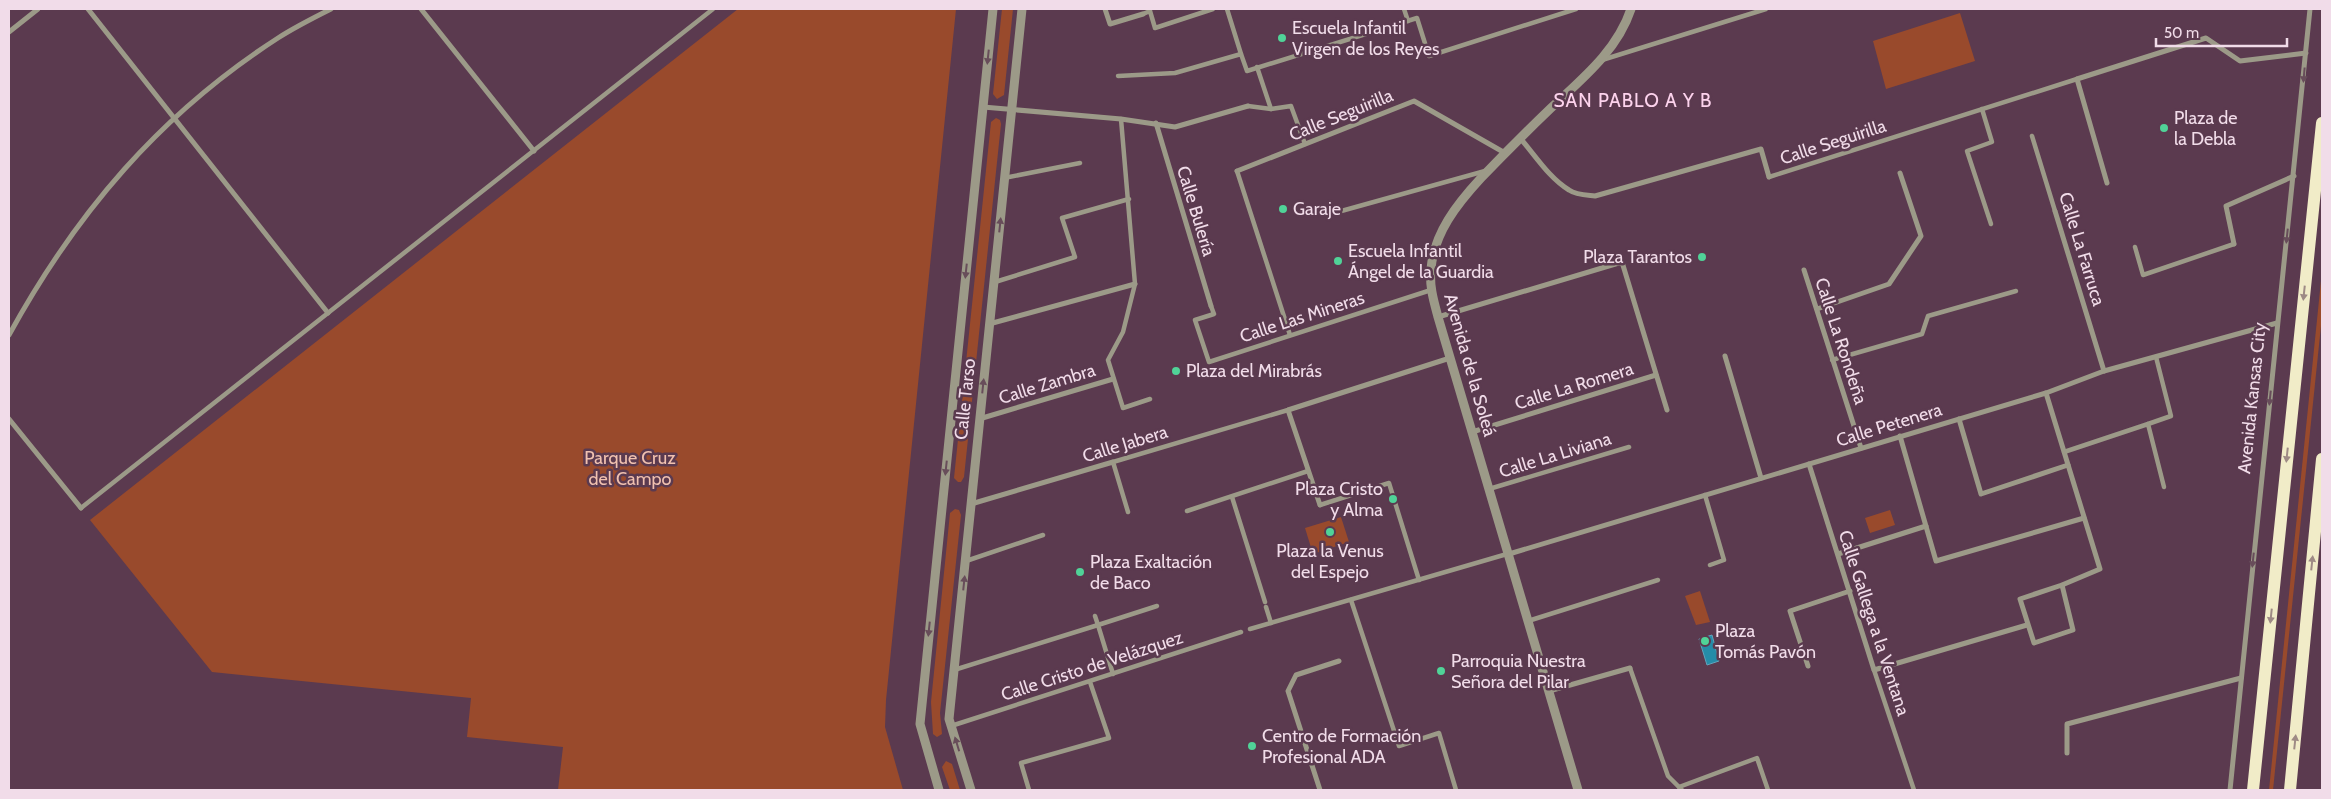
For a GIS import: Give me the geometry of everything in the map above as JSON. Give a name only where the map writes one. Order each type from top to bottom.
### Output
[{"type":"main road","points":[[2253,790],[2322,123]]},
{"type":"main road","points":[[2290,790],[2322,459]]},
{"type":"street","points":[[9,32],[38,9]]},
{"type":"street","points":[[88,9],[328,313]]},
{"type":"street","points":[[9,335],[32,293],[68,238],[109,186],[174,118],[195,99],[278,38],[331,9]]},
{"type":"street","points":[[420,9],[534,151]]},
{"type":"street","points":[[9,419],[81,508],[713,9]]},
{"type":"street","name":"Calle Tarso","points":[[939,790],[920,724],[993,9]]},
{"type":"street","name":"Calle Tarso","points":[[971,790],[949,719],[1022,9]]},
{"type":"street","points":[[1105,9],[1110,24],[1150,11],[1155,28],[1213,9]]},
{"type":"street","points":[[1227,9],[1247,71],[1417,18],[1429,56],[1576,9]]},
{"type":"street","points":[[1404,9],[1408,21]]},
{"type":"street","name":"Avenida de la Soleá","points":[[1578,790],[1438,318],[1431,290],[1430,269],[1434,251],[1444,224],[1465,195],[1505,152],[1600,61],[1615,40],[1631,9]]},
{"type":"street","points":[[1600,61],[1766,9]]},
{"type":"street","name":"Avenida Kansas City","points":[[2230,790],[2310,9]]},
{"type":"street","name":"Calle Seguirilla","points":[[1520,138],[1556,179],[1569,190],[1582,195],[1595,196],[1761,148],[1769,177],[2206,38],[2240,61],[2306,53]]},
{"type":"street","points":[[1118,76],[1175,74],[1241,54]]},
{"type":"street","points":[[1257,68],[1271,109]]},
{"type":"street","points":[[2077,79],[2107,183]]},
{"type":"street","name":"Calle Seguirilla","points":[[1238,171],[1414,101],[1505,152]]},
{"type":"street","points":[[983,107],[1121,119],[1175,127],[1248,106],[1271,109],[1291,106],[1304,144]]},
{"type":"street","points":[[1982,109],[1992,142],[1967,151],[1992,224]]},
{"type":"street","name":"Calle Zambra","points":[[979,419],[1113,379],[1108,360],[1123,332],[1135,284],[1121,119]]},
{"type":"street","name":"Calle Bulería","points":[[1156,124],[1211,306]]},
{"type":"street","name":"Calle La Farruca","points":[[2032,136],[2104,372]]},
{"type":"street","points":[[1004,178],[1080,163]]},
{"type":"street","points":[[1327,215],[1488,170]]},
{"type":"street","points":[[1238,171],[1290,336]]},
{"type":"street","points":[[1817,309],[1889,284],[1921,236],[1900,173]]},
{"type":"street","points":[[2136,247],[2143,275],[2234,244],[2226,206],[2294,176]]},
{"type":"street","points":[[994,282],[1075,257],[1062,218],[1129,199]]},
{"type":"street","points":[[1438,318],[1622,262],[1668,410]]},
{"type":"street","name":"Calle La Rondeña","points":[[1804,270],[1861,448]]},
{"type":"street","points":[[989,324],[1135,284]]},
{"type":"street","name":"Calle Las Mineras","points":[[1211,306],[1214,314],[1195,320],[1209,362],[1431,290]]},
{"type":"street","points":[[1832,360],[1922,334],[1928,316],[2016,291]]},
{"type":"street","name":"Calle Petenera","points":[[1509,554],[1959,419],[2104,372],[2278,323]]},
{"type":"street","points":[[1725,356],[1761,478]]},
{"type":"street","points":[[2064,452],[2170,416],[2156,357]]},
{"type":"street","name":"Calle Jabera","points":[[971,504],[1288,410],[1450,358]]},
{"type":"street","name":"Calle La Romera","points":[[1472,432],[1656,375]]},
{"type":"street","points":[[1113,379],[1123,408],[1150,399]]},
{"type":"street","points":[[2046,392],[2100,569],[2062,585],[2020,599],[2034,643],[2074,630],[2062,585]]},
{"type":"street","points":[[1288,410],[1320,505],[1389,483],[1419,580]]},
{"type":"street","points":[[1959,419],[1981,494],[2068,465]]},
{"type":"street","points":[[2148,424],[2164,486]]},
{"type":"street","points":[[1900,436],[1936,561],[2084,518]]},
{"type":"street","name":"Calle La Liviana","points":[[1489,489],[1629,447]]},
{"type":"street","points":[[1113,462],[1128,512]]},
{"type":"street","name":"Calle Gallega a la Ventana","points":[[1809,464],[1914,790]]},
{"type":"street","points":[[1187,511],[1308,471]]},
{"type":"street","points":[[1705,495],[1724,560],[1710,565]]},
{"type":"street","points":[[1232,497],[1271,623]]},
{"type":"street","points":[[1838,554],[1926,526]]},
{"type":"street","points":[[966,561],[1043,535]]},
{"type":"street","points":[[1250,629],[1509,554]]},
{"type":"street","points":[[1528,621],[1658,580]]},
{"type":"street","points":[[1808,666],[1790,611],[1850,592]]},
{"type":"street","points":[[1351,600],[1398,746],[1439,733],[1456,790]]},
{"type":"street","points":[[954,670],[1157,606]]},
{"type":"street","points":[[1095,616],[1113,674]]},
{"type":"street","points":[[1874,670],[2027,625]]},
{"type":"street","name":"Calle Cristo de Velázquez","points":[[951,726],[1241,632]]},
{"type":"street","points":[[1320,790],[1288,691],[1296,675],[1339,661]]},
{"type":"street","points":[[1549,692],[1630,668],[1668,776],[1681,789],[1757,758],[1768,790]]},
{"type":"street","points":[[2068,753],[2067,724],[2241,678]]},
{"type":"street","points":[[1029,790],[1021,763],[1109,738],[1090,682]]},
{"type":"green space","name":"Parque Cruz del Campo","points":[[738,9],[956,9],[886,700],[885,727],[903,790],[558,790],[563,747],[467,737],[471,698],[212,672],[90,520]]},
{"type":"green space","points":[[1002,9],[1013,9],[1004,95],[997,99],[993,94]]},
{"type":"green space","points":[[1960,13],[1975,61],[1886,89],[1873,41]]},
{"type":"green space","points":[[996,118],[1000,120],[1001,124],[964,477],[961,482],[958,482],[954,478],[991,122]]},
{"type":"green space","points":[[2322,271],[2322,316],[2273,790],[2269,790]]},
{"type":"green space","points":[[955,509],[959,510],[961,515],[940,713],[942,734],[937,737],[933,734],[931,702],[950,513]]},
{"type":"green space","points":[[1890,510],[1895,525],[1870,533],[1865,518]]},
{"type":"green space","name":"Plaza la Venus del Espejo","points":[[1341,517],[1349,542],[1313,554],[1305,528]]},
{"type":"green space","points":[[1700,591],[1710,622],[1696,625],[1685,596]]},
{"type":"green space","points":[[946,761],[952,764],[960,790],[950,790],[942,767]]},
{"type":"water","points":[[1712,635],[1719,661],[1707,665],[1699,639]]},
{"type":"place","name":"Escuela Infantil Virgen de los Reyes","points":[[1282,38]]},
{"type":"place","name":"Plaza de la Debla","points":[[2164,128]]},
{"type":"place","name":"Garaje","points":[[1283,209]]},
{"type":"place","name":"Plaza Tarantos","points":[[1702,257]]},
{"type":"place","name":"Escuela Infantil Ángel de la Guardia","points":[[1338,261]]},
{"type":"place","name":"Plaza del Mirabrás","points":[[1176,371]]},
{"type":"place","name":"Plaza Cristo y Alma","points":[[1393,499]]},
{"type":"place","name":"Plaza la Venus del Espejo","points":[[1330,532]]},
{"type":"place","name":"Plaza Exaltación de Baco","points":[[1080,572]]},
{"type":"place","name":"Plaza Tomás Pavón","points":[[1705,641]]},
{"type":"place","name":"Parroquia Nuestra Señora del Pilar","points":[[1441,671]]},
{"type":"place","name":"Centro de Formación Profesional ADA","points":[[1252,746]]},
{"type":"district","name":"SAN PABLO A Y B","points":[[1633,100]]}]
